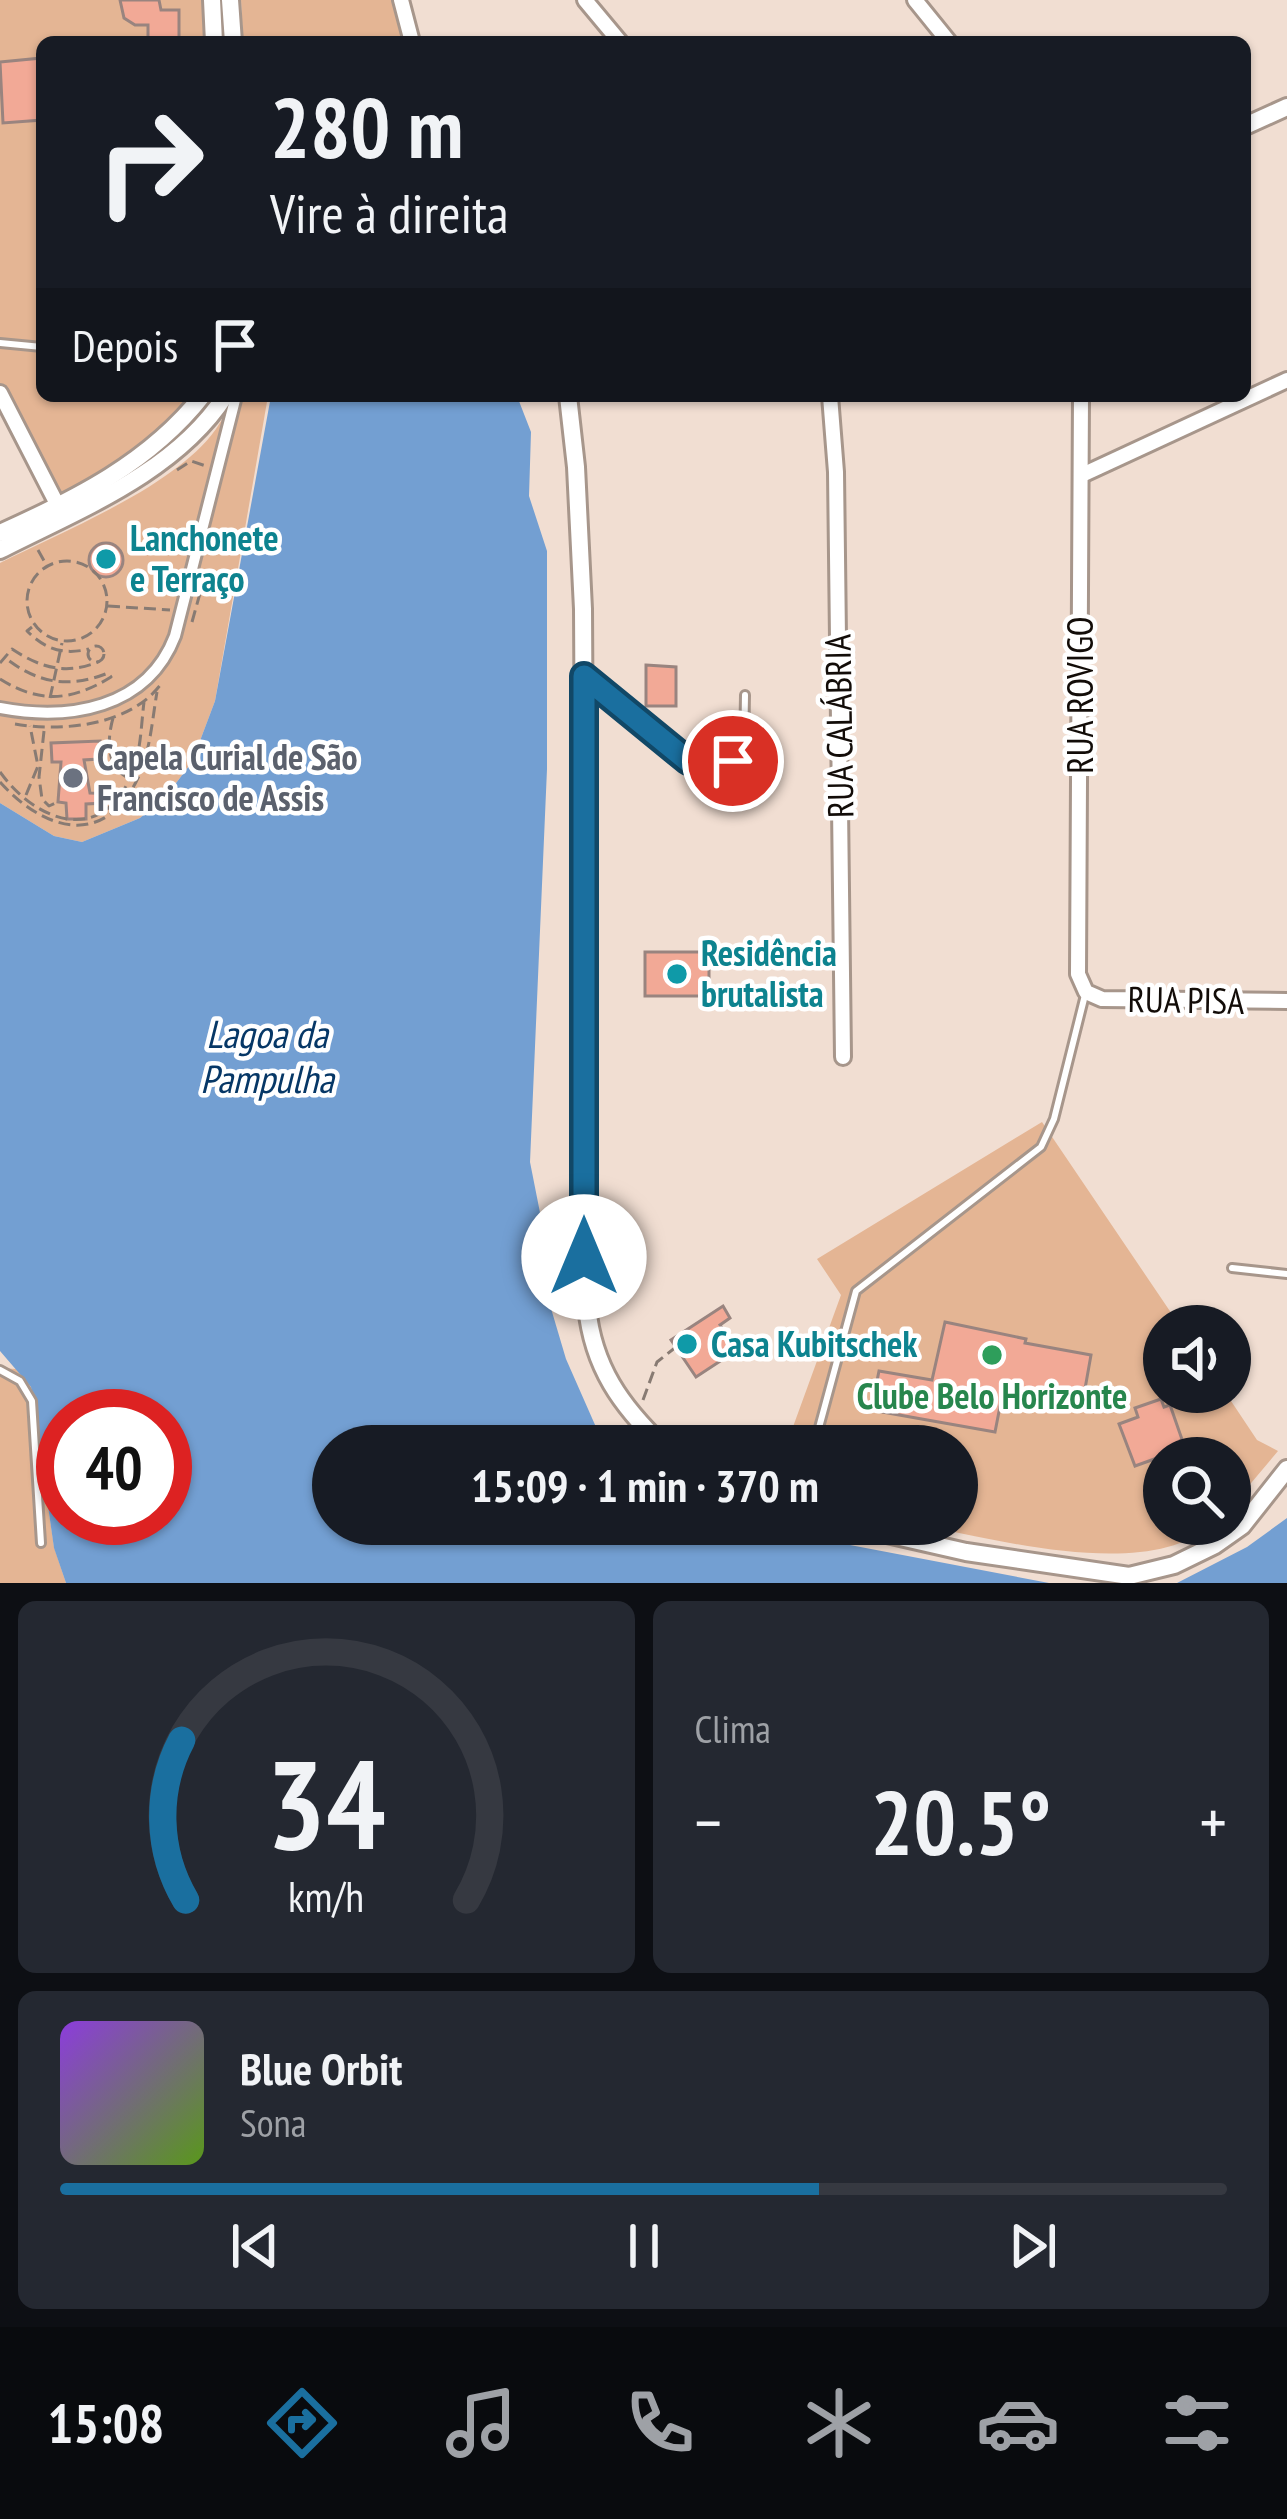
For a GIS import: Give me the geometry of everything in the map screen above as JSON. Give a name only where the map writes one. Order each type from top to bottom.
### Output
[{"type":"street","points":[[212,0],[214,36]]},
{"type":"street","points":[[230,0],[233,36]]},
{"type":"street","points":[[401,0],[410,36]]},
{"type":"street","points":[[585,0],[615,36]]},
{"type":"street","points":[[915,0],[945,36]]},
{"type":"street","points":[[1251,123],[1287,107]]},
{"type":"street","points":[[1251,397],[1287,380]]},
{"type":"street","points":[[0,393],[57,504]]},
{"type":"street","points":[[0,532],[124,470],[182,422],[197,402]]},
{"type":"street","points":[[0,550],[174,453],[220,402]]},
{"type":"street","points":[[0,708],[49,706],[72,713],[113,702],[140,686],[168,655],[234,402]]},
{"type":"street","points":[[569,402],[576,467],[584,676],[584,1257],[590,1336],[597,1360],[641,1425]]},
{"type":"street","name":"RUA CALÁBRIA","points":[[830,402],[836,472],[843,1057]]},
{"type":"street","name":"RUA ROVIGO","points":[[1081,402],[1078,974],[1086,992]]},
{"type":"street","points":[[1082,475],[1240,402]]},
{"type":"street","name":"RUA PISA","points":[[1086,992],[1102,999],[1287,1001]]},
{"type":"street","points":[[935,1545],[1129,1576],[1174,1565],[1229,1536],[1287,1469]]},
{"type":"lane","points":[[0,343],[36,346]]},
{"type":"lane","points":[[584,676],[688,761],[723,765],[741,755],[745,694]]},
{"type":"lane","points":[[820,1425],[856,1291],[1041,1147],[1054,1119],[1086,992]]},
{"type":"lane","points":[[1232,1268],[1287,1274]]},
{"type":"lane","points":[[2,1376],[20,1382],[32,1401],[36,1464]]},
{"type":"path","points":[[38,548],[47,566]]},
{"type":"path","points":[[72,561],[84,564],[102,581],[106,606],[92,632],[64,640],[34,624],[28,592],[47,566],[72,561]]},
{"type":"path","points":[[106,606],[182,611]]},
{"type":"path","points":[[0,663],[12,649],[34,663],[56,669],[70,670],[104,656],[104,649],[97,645],[59,651],[46,647],[27,631],[34,624]]},
{"type":"path","points":[[58,802],[49,806],[42,799],[39,777],[64,640]]},
{"type":"path","points":[[89,649],[90,659],[98,662]]},
{"type":"path","points":[[4,657],[53,683],[112,676],[49,706]]},
{"type":"path","points":[[0,679],[49,706]]},
{"type":"path","points":[[0,782],[38,814],[64,826],[78,827],[109,814],[136,782],[158,689]]},
{"type":"path","points":[[0,772],[25,797],[66,822],[104,812],[129,778],[139,748],[145,700]]},
{"type":"path","points":[[114,716],[109,736],[112,762],[129,778]]},
{"type":"path","points":[[25,797],[38,766],[30,726]]},
{"type":"path","points":[[97,762],[103,766],[112,762]]},
{"type":"path","points":[[551,1258],[584,1257]]},
{"type":"path","points":[[633,1417],[657,1362],[676,1347]]},
{"type":"shaded area","points":[[0,0],[204,0],[206,36],[36,36],[36,402],[193,402],[188,413],[62,505],[0,383]]},
{"type":"shaded area","points":[[241,0],[400,0],[409,36],[243,36]]},
{"type":"shaded area","points":[[231,402],[267,402],[215,701],[192,762],[167,795],[140,818],[82,842],[54,836],[0,803],[0,710],[72,715],[139,685],[72,711],[0,706],[0,563],[146,488],[198,450]]},
{"type":"shaded area","name":"Clube Belo Horizonte","points":[[1042,1122],[1166,1305],[1143,1305],[1143,1413],[1239,1413],[1257,1440],[1278,1451],[1251,1483],[1251,1437],[1143,1437],[1143,1545],[1172,1545],[1110,1554],[978,1537],[978,1425],[794,1425],[841,1295],[817,1259]]},
{"type":"shaded area","points":[[0,1368],[16,1369],[31,1387],[36,1422],[36,1545],[54,1545],[66,1583],[0,1583]]},
{"type":"water","name":"Lagoa da Pampulha","points":[[270,402],[519,402],[531,432],[529,496],[547,551],[547,769],[530,1162],[545,1238],[534,1251],[566,1359],[595,1425],[312,1425],[312,1545],[850,1545],[1049,1583],[66,1583],[54,1545],[192,1545],[192,1389],[36,1389],[36,1422],[31,1387],[0,1351],[0,803],[54,836],[82,842],[140,818],[167,795],[192,762],[215,701]]},
{"type":"water","points":[[1287,1518],[1287,1583],[1177,1583],[1251,1545]]},
{"type":"building","points":[[120,0],[159,0],[161,10],[179,10],[179,36],[148,36],[148,25],[135,25],[124,18]]},
{"type":"building","points":[[36,59],[36,120],[3,123],[0,62]]},
{"type":"building","name":"Lanchonete e Terraço","points":[[106,543],[118,548],[123,560],[118,572],[106,577],[94,572],[89,560],[94,548]]},
{"type":"building","points":[[646,665],[676,667],[676,706],[646,706]]},
{"type":"building","name":"Capela Curial de São Francisco de Assis","points":[[100,741],[99,759],[84,760],[90,793],[124,794],[125,802],[86,804],[86,819],[67,819],[66,803],[58,802],[61,762],[52,762],[51,743]]},
{"type":"building","name":"Residência brutalista","points":[[645,952],[709,952],[709,996],[645,996]]},
{"type":"building","name":"Casa Kubitschek","points":[[723,1306],[730,1318],[720,1325],[737,1350],[696,1377],[671,1340]]},
{"type":"building","points":[[945,1322],[1091,1355],[1083,1400],[1004,1386],[995,1432],[978,1429],[978,1425],[871,1410],[879,1371],[932,1380]]},
{"type":"building","points":[[1143,1405],[1143,1413],[1173,1413],[1181,1437],[1143,1437],[1143,1463],[1135,1466],[1119,1424],[1138,1417],[1135,1408]]},
{"type":"place","name":"Lanchonete e Terraço","points":[[106,559]]},
{"type":"place","name":"Capela Curial de São Francisco de Assis","points":[[73,778]]},
{"type":"place","name":"Residência brutalista","points":[[677,974]]},
{"type":"place","name":"Casa Kubitschek","points":[[687,1344]]},
{"type":"place","name":"Clube Belo Horizonte","points":[[992,1355]]},
{"type":"route","points":[[584,1257],[584,676],[688,761],[723,765],[733,761]]}]
